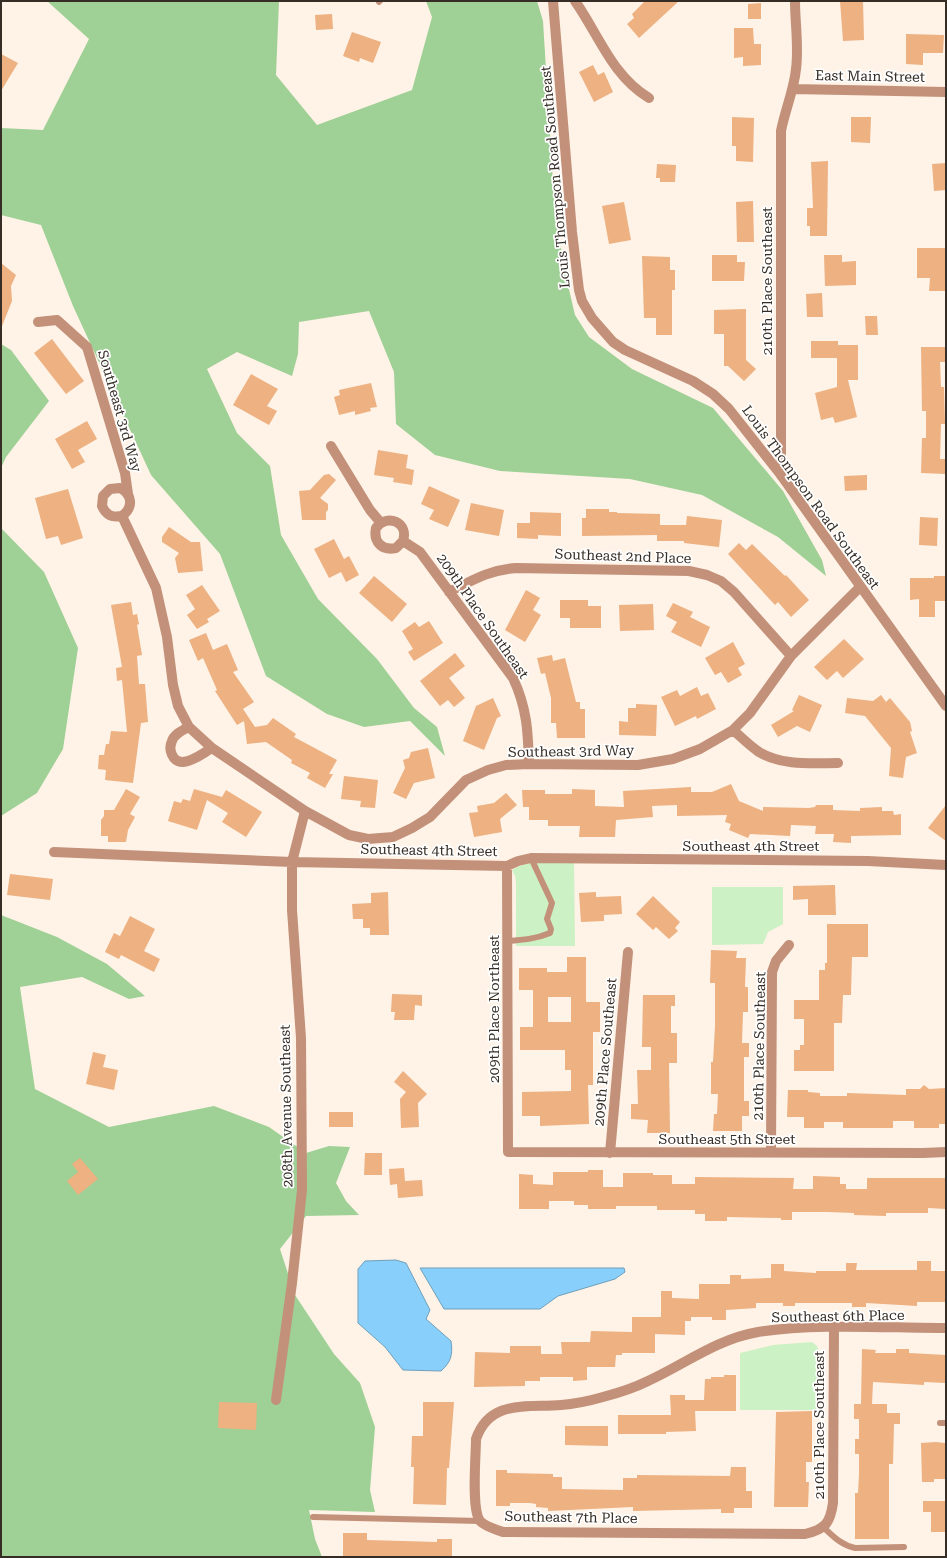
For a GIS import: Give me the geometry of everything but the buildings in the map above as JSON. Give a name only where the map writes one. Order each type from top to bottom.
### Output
[{"type":"street","name":"Louis Thompson Road Southeast","points":[[553,1],[572,232],[579,290],[582,301],[592,318],[613,342],[625,350],[693,381],[713,394],[744,426],[781,475],[946,706]]},
{"type":"street","points":[[575,1],[611,61],[632,86],[649,98]]},
{"type":"street","name":"210th Place Southeast","points":[[781,475],[781,131],[785,109],[793,89],[796,67],[795,1]]},
{"type":"street","name":"East Main Street","points":[[793,89],[946,92]]},
{"type":"street","name":"Southeast 3rd Way","points":[[38,322],[57,320],[87,347],[125,473],[130,504],[129,508],[122,516],[112,516],[104,511],[102,506],[103,496],[106,492],[115,488],[120,488],[128,494]]},
{"type":"street","points":[[331,446],[370,510],[381,523]]},
{"type":"street","name":"Southeast 3rd Way","points":[[122,516],[156,588],[168,637],[173,685],[178,706],[189,726],[212,748],[305,811],[349,835],[368,839],[393,837],[430,817],[466,780],[476,774],[506,765],[638,765],[658,762],[700,749],[733,730],[750,713],[791,656],[860,586]]},
{"type":"street","points":[[389,520],[398,522],[404,531],[403,541],[396,548],[386,549],[381,547],[376,538],[376,528],[381,523],[389,520]]},
{"type":"street","name":"209th Place Southeast","points":[[403,541],[420,552],[513,678],[521,695],[528,726],[528,764]]},
{"type":"street","name":"Southeast 2nd Place","points":[[449,592],[485,573],[498,569],[689,571],[721,581],[734,592],[791,656]]},
{"type":"street","points":[[189,726],[177,734],[172,740],[170,749],[173,756],[178,761],[183,762],[197,758],[212,748]]},
{"type":"street","points":[[733,730],[760,752],[778,759],[807,764],[838,763]]},
{"type":"street","name":"208th Avenue Southeast","points":[[276,1400],[292,1283],[302,1190],[301,1038],[292,910],[292,862],[305,811]]},
{"type":"street","name":"Southeast 4th Street","points":[[54,852],[292,862],[507,866],[518,861],[531,858],[868,861],[946,865]]},
{"type":"street","name":"209th Place Northeast","points":[[507,866],[508,1152]]},
{"type":"street","name":"210th Place Southeast","points":[[771,1152],[772,972],[776,961],[788,945]]},
{"type":"street","name":"209th Place Southeast","points":[[610,1153],[628,952]]},
{"type":"street","name":"Southeast 5th Street","points":[[508,1152],[946,1152]]},
{"type":"street","name":"Southeast 6th Place","points":[[480,1521],[475,1504],[476,1440],[479,1430],[487,1421],[494,1415],[510,1408],[575,1403],[628,1390],[649,1381],[708,1348],[735,1337],[759,1332],[812,1328],[946,1328]]},
{"type":"street","name":"210th Place Southeast","points":[[826,1524],[832,1515],[834,1490],[834,1328]]},
{"type":"street","name":"Southeast 7th Place","points":[[480,1521],[487,1526],[503,1532],[805,1534],[826,1524]]},
{"type":"lane","points":[[508,941],[528,940],[550,933],[551,929],[547,919],[552,903],[531,858]]},
{"type":"lane","name":"Southeast 7th Place","points":[[313,1517],[480,1521]]},
{"type":"lane","points":[[826,1524],[840,1542],[847,1546],[854,1548],[904,1547]]},
{"type":"green space","points":[[47,1],[279,1],[276,75],[317,125],[412,90],[432,17],[426,1],[537,1],[543,21],[555,216],[575,315],[589,337],[632,369],[713,408],[783,491],[822,560],[826,576],[778,537],[702,495],[630,479],[500,471],[435,455],[396,424],[394,372],[369,311],[299,322],[298,354],[292,376],[237,352],[207,369],[237,433],[270,466],[281,535],[318,599],[377,659],[414,708],[437,727],[445,756],[410,721],[364,727],[327,714],[266,676],[220,554],[151,475],[73,306],[41,225],[1,215],[1,128],[43,130],[89,39]]},
{"type":"green space","points":[[1,344],[11,350],[49,401],[6,457],[1,468]]},
{"type":"green space","points":[[1,528],[44,572],[78,648],[63,749],[37,793],[1,816]]},
{"type":"green space","points":[[574,860],[575,946],[516,946],[516,883],[512,870],[519,866],[534,862]]},
{"type":"green space","points":[[712,887],[783,887],[783,924],[768,932],[763,944],[712,945]]},
{"type":"green space","points":[[1,915],[57,937],[107,964],[145,996],[129,999],[82,977],[20,987],[35,1089],[109,1127],[214,1106],[269,1127],[306,1153],[329,1146],[350,1147],[336,1183],[346,1201],[359,1215],[306,1216],[280,1249],[295,1295],[334,1354],[360,1383],[375,1427],[370,1490],[375,1512],[309,1510],[315,1539],[322,1557],[1,1557]]},
{"type":"green space","points":[[812,1342],[817,1346],[820,1353],[820,1410],[740,1410],[740,1353],[773,1345]]},
{"type":"water","points":[[396,1260],[406,1263],[430,1310],[426,1319],[451,1341],[452,1350],[449,1361],[441,1371],[403,1370],[385,1347],[358,1323],[358,1269],[365,1261]]},
{"type":"water","points":[[420,1268],[624,1268],[625,1272],[615,1279],[558,1296],[540,1309],[444,1309]]}]
